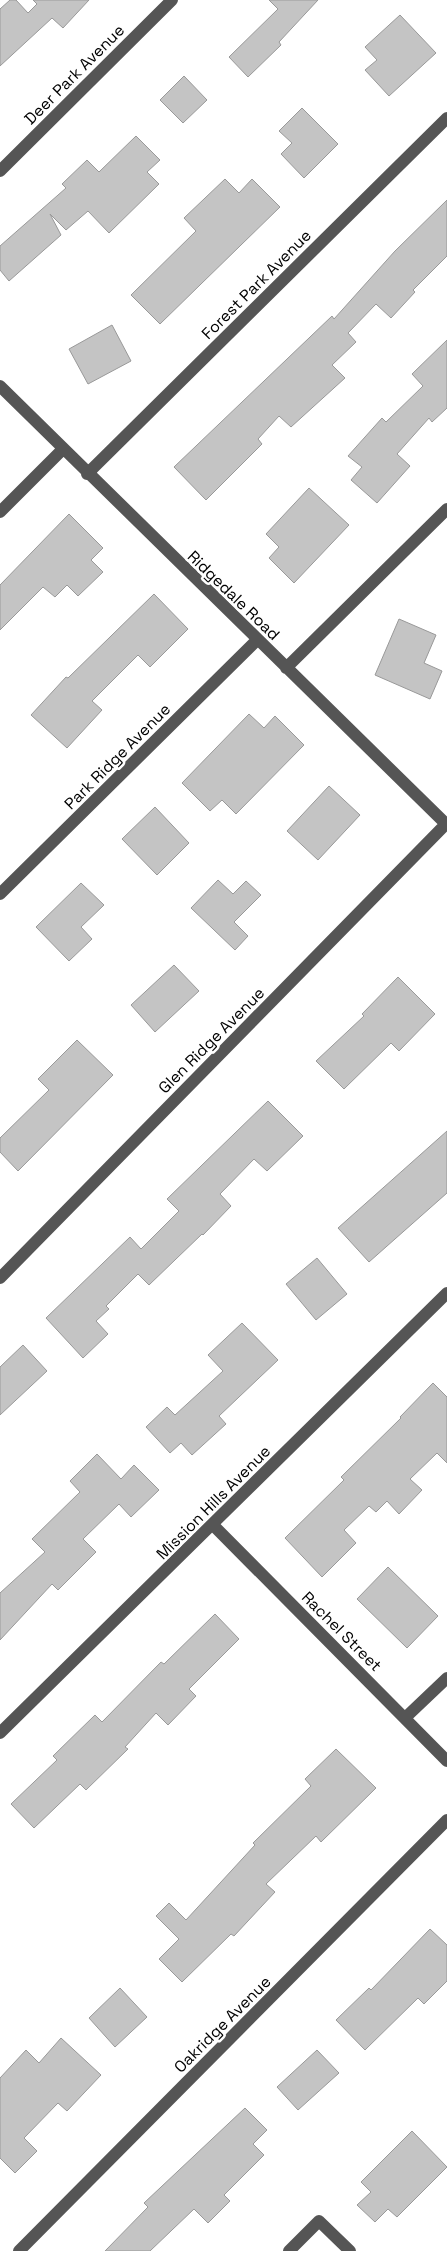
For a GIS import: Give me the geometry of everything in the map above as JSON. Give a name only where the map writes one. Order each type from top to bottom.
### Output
[{"type":"street","name":"Deer Park Avenue","points":[[0,171],[172,0]]},
{"type":"street","name":"Forest Park Avenue","points":[[88,474],[447,118]]},
{"type":"street","name":"Ridgedale Road","points":[[0,386],[447,825]]},
{"type":"street","points":[[0,512],[63,449]]},
{"type":"street","points":[[286,668],[447,509]]},
{"type":"street","name":"Park Ridge Avenue","points":[[0,894],[257,640]]},
{"type":"street","name":"Glen Ridge Avenue","points":[[0,1278],[447,825]]},
{"type":"street","name":"Mission Hills Avenue","points":[[0,1734],[447,1293]]},
{"type":"street","name":"Rachel Street","points":[[213,1524],[447,1761]]},
{"type":"street","points":[[406,1718],[447,1678]]},
{"type":"street","name":"Oakridge Avenue","points":[[20,2251],[447,1820]]},
{"type":"street","points":[[289,2251],[319,2221],[350,2251]]},
{"type":"building","points":[[10,0],[16,0],[28,13],[37,4],[33,0],[89,0],[63,28],[52,18],[0,66],[0,9]]},
{"type":"building","points":[[269,0],[318,0],[279,42],[281,45],[248,77],[229,57],[278,9]]},
{"type":"building","points":[[400,15],[436,53],[389,96],[365,70],[377,60],[365,47]]},
{"type":"building","points":[[184,76],[207,100],[183,123],[160,100]]},
{"type":"building","points":[[302,108],[338,144],[304,178],[281,154],[292,143],[279,131]]},
{"type":"building","points":[[136,136],[160,160],[147,172],[159,184],[109,233],[88,211],[66,230],[50,214],[61,235],[9,281],[0,270],[0,246],[66,188],[62,184],[87,160],[99,172]]},
{"type":"building","points":[[225,179],[239,193],[252,179],[280,207],[160,324],[131,295],[196,231],[184,218]]},
{"type":"building","points":[[447,200],[447,256],[413,290],[415,292],[391,318],[376,304],[348,333],[356,342],[332,365],[345,378],[291,427],[279,416],[258,439],[262,444],[206,500],[174,467],[332,316],[334,319],[395,251]]},
{"type":"building","points":[[112,325],[131,361],[88,384],[69,349]]},
{"type":"building","points":[[447,340],[447,408],[432,422],[429,418],[397,454],[410,466],[377,503],[351,480],[362,467],[348,456],[382,418],[386,422],[423,386],[412,374]]},
{"type":"building","points":[[309,488],[349,525],[294,583],[269,558],[279,547],[266,534]]},
{"type":"building","points":[[69,514],[103,548],[91,560],[103,572],[78,596],[67,585],[55,597],[43,587],[0,630],[0,585]]},
{"type":"building","points":[[154,594],[188,629],[150,667],[138,655],[92,701],[102,710],[67,748],[31,715],[66,677],[68,678]]},
{"type":"building","points":[[399,619],[436,635],[424,663],[442,671],[430,699],[375,675]]},
{"type":"building","points":[[249,714],[264,728],[275,716],[304,745],[236,814],[222,800],[210,811],[182,783]]},
{"type":"building","points":[[329,786],[360,815],[318,860],[287,831]]},
{"type":"building","points":[[155,807],[189,843],[157,875],[122,839]]},
{"type":"building","points":[[218,880],[233,894],[246,881],[261,895],[234,922],[248,936],[235,950],[191,908]]},
{"type":"building","points":[[81,883],[104,905],[81,927],[92,939],[69,961],[36,927]]},
{"type":"building","points":[[174,965],[199,991],[155,1032],[131,1005]]},
{"type":"building","points":[[398,977],[435,1014],[399,1051],[391,1043],[344,1089],[316,1061],[364,1016],[362,1014]]},
{"type":"building","points":[[77,1040],[113,1075],[18,1171],[0,1152],[0,1138],[49,1090],[38,1079]]},
{"type":"building","points":[[268,1101],[303,1136],[267,1171],[254,1159],[220,1194],[231,1206],[203,1235],[149,1285],[138,1274],[106,1306],[109,1309],[96,1321],[108,1334],[83,1358],[46,1318],[130,1237],[141,1249],[179,1211],[167,1199]]},
{"type":"building","points":[[447,1131],[447,1193],[369,1262],[338,1228]]},
{"type":"building","points":[[317,1258],[347,1294],[316,1320],[286,1284]]},
{"type":"building","points":[[242,1323],[278,1360],[219,1416],[226,1424],[192,1455],[181,1443],[170,1453],[146,1427],[167,1407],[175,1415],[223,1371],[208,1355]]},
{"type":"building","points":[[23,1345],[47,1371],[0,1415],[0,1367]]},
{"type":"building","points":[[433,1383],[447,1397],[447,1463],[437,1453],[410,1479],[422,1490],[399,1514],[387,1501],[376,1512],[369,1506],[344,1530],[356,1543],[322,1577],[285,1538],[344,1480],[341,1477],[401,1418]]},
{"type":"building","points":[[97,1454],[121,1479],[134,1465],[159,1490],[131,1517],[119,1504],[83,1539],[96,1552],[58,1590],[52,1584],[0,1640],[0,1593],[45,1552],[32,1539],[80,1492],[70,1481]]},
{"type":"building","points":[[388,1567],[438,1616],[407,1648],[357,1599]]},
{"type":"building","points":[[215,1614],[239,1639],[189,1689],[196,1696],[168,1725],[156,1713],[125,1747],[128,1749],[86,1790],[80,1784],[34,1828],[11,1804],[57,1760],[53,1756],[95,1715],[102,1722],[161,1662],[164,1664]]},
{"type":"building","points":[[336,1749],[376,1788],[321,1842],[316,1836],[266,1884],[275,1892],[234,1936],[231,1934],[182,1982],[159,1959],[179,1939],[156,1916],[169,1903],[186,1920],[255,1845],[253,1843],[311,1786],[305,1779]]},
{"type":"building","points":[[430,1929],[447,1945],[447,1981],[424,2004],[418,1998],[365,2050],[336,2020],[369,1988],[371,1990]]},
{"type":"building","points":[[120,1988],[147,2017],[115,2047],[89,2018]]},
{"type":"building","points":[[61,2038],[101,2075],[67,2111],[58,2103],[24,2138],[37,2151],[15,2173],[0,2158],[0,2078],[26,2050],[39,2063]]},
{"type":"building","points":[[317,2050],[339,2073],[298,2110],[277,2087]]},
{"type":"building","points":[[245,2108],[267,2130],[253,2144],[264,2155],[224,2195],[230,2201],[208,2223],[194,2209],[150,2251],[105,2251],[148,2207],[144,2203]]},
{"type":"building","points":[[412,2131],[447,2167],[397,2217],[388,2209],[375,2222],[357,2205],[371,2192],[361,2182]]}]
